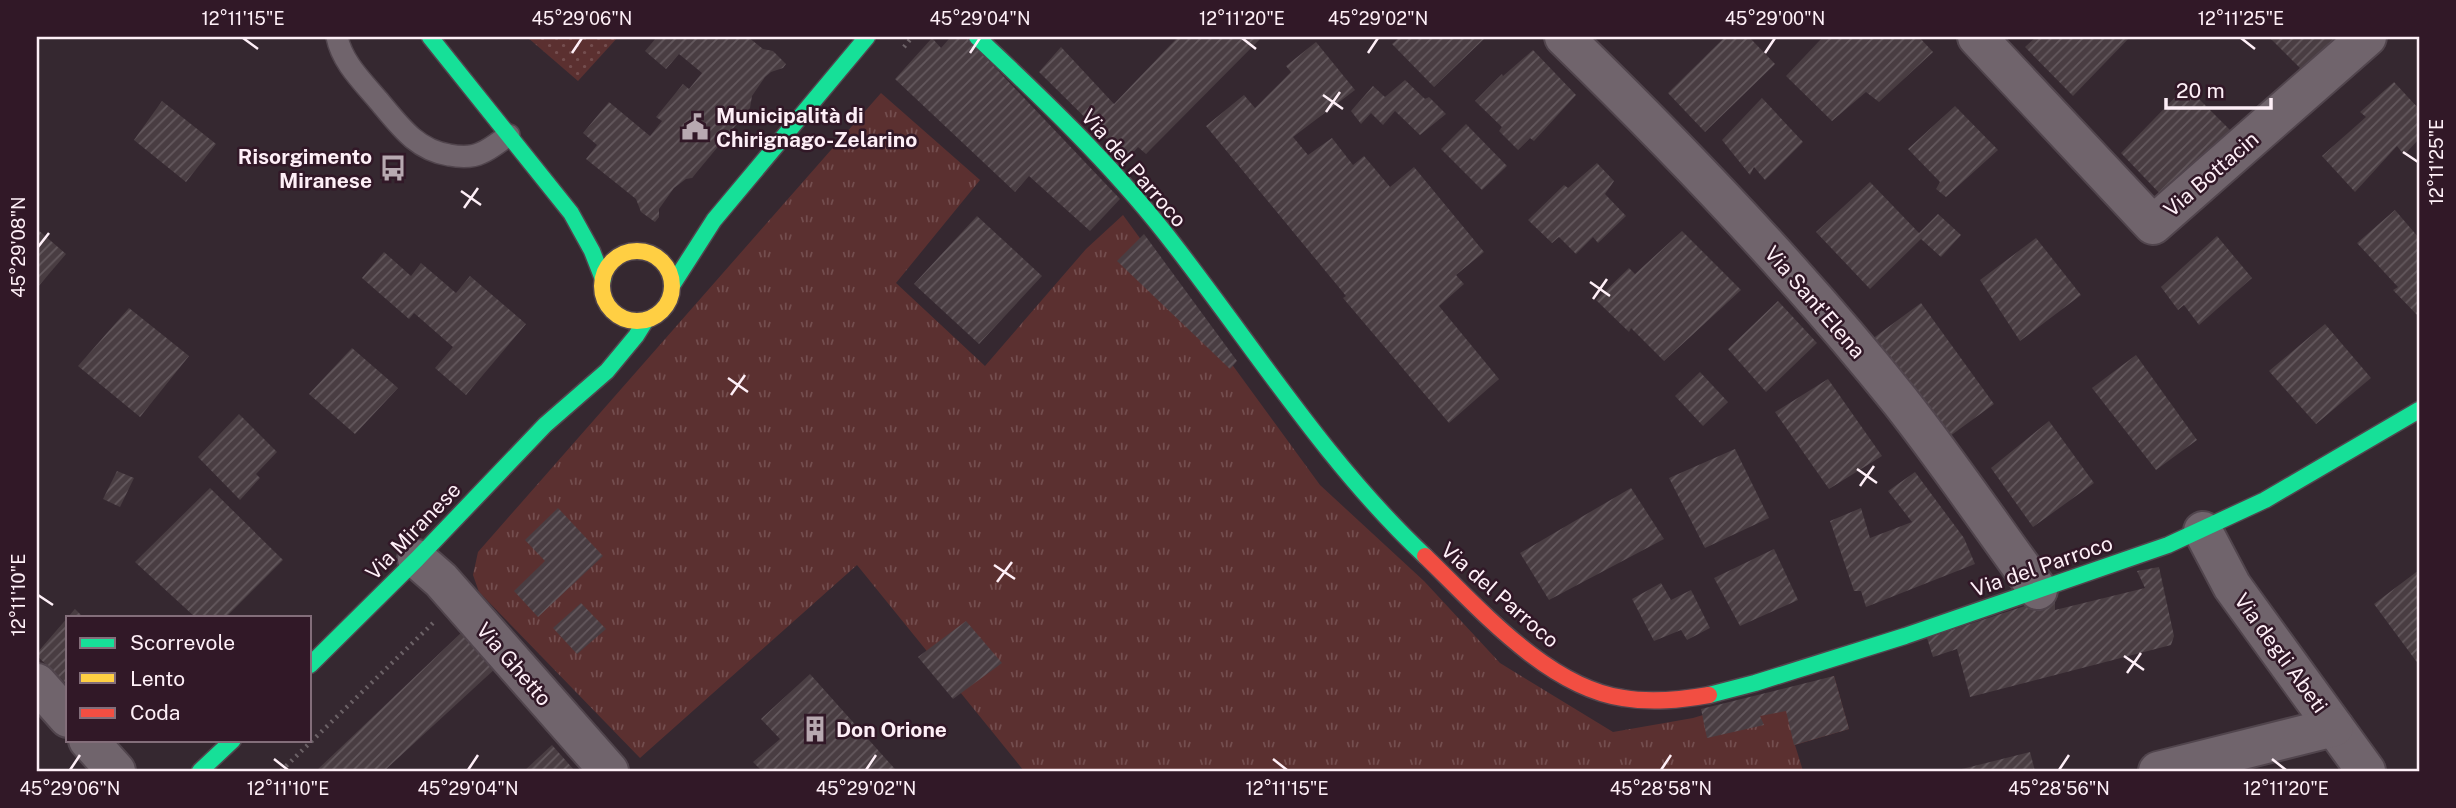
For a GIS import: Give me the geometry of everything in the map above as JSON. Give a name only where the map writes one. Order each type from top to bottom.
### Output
[{"type":"street","points":[[430,37],[571,213],[592,251],[603,279],[604,296],[609,306],[625,319],[646,320]]},
{"type":"street","name":"Via Miranese","points":[[312,662],[417,559],[545,425],[607,371],[636,337],[646,320],[663,309],[673,284],[714,220],[867,37]]},
{"type":"street","name":"Via del Parroco","points":[[977,37],[1072,127],[1163,231],[1344,471],[1414,546],[1524,648],[1556,671],[1606,695],[1626,700],[1672,701],[1710,696],[2038,590],[2203,531],[2270,498],[2419,410]]},
{"type":"street","name":"Via Sant'Elena","points":[[1564,37],[1651,122],[1787,267],[1900,402],[2038,590]]},
{"type":"street","name":"Via Bottacin","points":[[1977,37],[2153,225],[2367,37]]},
{"type":"street","name":"Via Miranese","points":[[571,213],[609,241],[632,251],[651,253],[678,244],[714,220]]},
{"type":"street","points":[[603,279],[610,264],[632,251]]},
{"type":"street","points":[[651,253],[664,262],[673,284]]},
{"type":"street","points":[[607,326],[609,306]]},
{"type":"street","name":"Via Miranese","points":[[545,425],[586,369]]},
{"type":"street","name":"Via degli Abeti","points":[[2203,531],[2232,586],[2366,771]]},
{"type":"street","name":"Via Ghetto","points":[[417,559],[457,599],[609,771]]},
{"type":"street","points":[[37,683],[66,716]]},
{"type":"street","points":[[2158,771],[2334,727]]},
{"type":"street","points":[[90,742],[116,771]]},
{"type":"street","points":[[200,771],[231,742]]},
{"type":"lane","points":[[337,37],[349,66],[408,135],[420,145],[433,152],[470,156],[481,154],[509,135]]},
{"type":"path","points":[[312,741],[457,599]]},
{"type":"path","points":[[281,771],[311,742]]},
{"type":"green space","points":[[527,37],[618,37],[578,81]]},
{"type":"green space","points":[[881,93],[980,180],[896,283],[985,366],[1086,249],[1123,215],[1320,485],[1424,581],[1500,663],[1613,732],[1693,718],[1834,676],[1849,729],[1795,745],[1803,771],[1024,771],[857,565],[640,758],[479,592],[473,575],[478,552]]},
{"type":"building","name":"Municipalità di Chirignago-Zelarino","points":[[657,37],[748,37],[763,49],[773,51],[786,64],[765,77],[752,96],[750,108],[692,178],[674,188],[659,209],[659,217],[655,222],[641,212],[636,199],[586,159],[597,145],[583,133],[609,102],[650,136],[662,121],[656,117],[683,84],[689,89],[702,73],[679,54],[666,69],[645,51]]},
{"type":"building","points":[[951,37],[966,37],[1120,199],[1090,231],[1029,176],[1015,192],[895,79],[932,38],[941,48]]},
{"type":"building","points":[[1178,37],[1262,37],[1146,154],[1138,147],[1127,159],[1039,72],[1061,47],[1114,104]]},
{"type":"building","points":[[1400,37],[1486,37],[1434,87],[1392,44]]},
{"type":"building","points":[[1725,37],[1749,37],[1775,64],[1705,132],[1668,93]]},
{"type":"building","points":[[1823,37],[1919,37],[1933,52],[1879,102],[1866,92],[1832,121],[1786,76]]},
{"type":"building","points":[[2036,37],[2130,37],[2073,96],[2025,47]]},
{"type":"building","points":[[2269,37],[2339,37],[2303,71]]},
{"type":"building","points":[[1316,42],[1355,90],[1293,137],[1308,155],[1332,138],[1353,165],[1364,156],[1390,187],[1414,167],[1484,252],[1456,275],[1464,284],[1439,306],[1499,379],[1449,423],[1343,298],[1346,296],[1206,126],[1244,95],[1255,108],[1291,72],[1286,66]]},
{"type":"building","points":[[1533,50],[1576,95],[1534,141],[1530,138],[1518,150],[1499,131],[1502,127],[1475,101],[1502,74],[1503,76]]},
{"type":"building","points":[[1405,80],[1425,99],[1429,97],[1446,114],[1420,135],[1395,111],[1383,125],[1371,113],[1361,124],[1351,111],[1373,86],[1385,97]]},
{"type":"building","points":[[2394,82],[2419,109],[2419,139],[2404,155],[2397,146],[2355,192],[2322,156],[2366,117],[2360,112]]},
{"type":"building","points":[[2186,86],[2232,132],[2164,198],[2121,153]]},
{"type":"building","points":[[1762,98],[1803,142],[1765,180],[1754,167],[1750,175],[1722,140]]},
{"type":"building","points":[[162,101],[216,144],[186,182],[134,140]]},
{"type":"building","points":[[1955,106],[1998,150],[1946,197],[1936,189],[1940,182],[1908,149]]},
{"type":"building","points":[[1466,124],[1507,166],[1482,190],[1441,149]]},
{"type":"building","points":[[1597,163],[1614,181],[1605,194],[1626,216],[1598,243],[1593,237],[1576,254],[1559,237],[1552,243],[1528,220],[1564,185],[1568,188]]},
{"type":"building","points":[[1870,182],[1919,233],[1938,214],[1961,235],[1941,257],[1921,239],[1870,289],[1816,232]]},
{"type":"building","points":[[2395,210],[2419,238],[2419,317],[2393,290],[2398,287],[2357,243]]},
{"type":"building","points":[[977,216],[1042,276],[979,344],[914,284]]},
{"type":"building","points":[[37,229],[66,254],[37,288]]},
{"type":"building","points":[[1682,231],[1741,290],[1664,361],[1631,328],[1629,332],[1596,300],[1629,268],[1635,274]]},
{"type":"building","points":[[1144,234],[1237,361],[1230,369],[1117,261]]},
{"type":"building","points":[[2217,236],[2252,278],[2199,325],[2184,305],[2178,310],[2161,287]]},
{"type":"building","points":[[2036,238],[2081,295],[2020,341],[1980,280]]},
{"type":"building","points":[[384,252],[411,276],[421,263],[456,293],[470,276],[526,324],[466,395],[435,368],[453,347],[414,313],[409,319],[362,278]]},
{"type":"building","points":[[1778,301],[1817,343],[1766,392],[1728,349]]},
{"type":"building","points":[[1921,303],[1994,404],[1946,439],[1872,339]]},
{"type":"building","points":[[129,308],[189,356],[140,417],[78,366]]},
{"type":"building","points":[[2325,324],[2371,378],[2316,424],[2269,371]]},
{"type":"building","points":[[352,348],[398,388],[355,434],[309,394]]},
{"type":"building","points":[[2136,355],[2197,440],[2156,470],[2092,388]]},
{"type":"building","points":[[1700,372],[1728,402],[1703,426],[1675,396]]},
{"type":"building","points":[[1828,379],[1882,456],[1829,489],[1775,412]]},
{"type":"building","points":[[239,414],[277,452],[256,474],[260,478],[240,500],[198,457]]},
{"type":"building","points":[[2049,421],[2094,483],[2033,527],[1991,468]]},
{"type":"building","points":[[1735,449],[1769,518],[1705,548],[1669,478]]},
{"type":"building","points":[[117,471],[134,478],[120,507],[103,499]]},
{"type":"building","points":[[1915,472],[1964,538],[1975,564],[1866,607],[1861,591],[1854,591],[1830,521],[1861,508],[1870,538],[1912,522],[1888,491]]},
{"type":"building","points":[[210,488],[283,560],[227,616],[194,616],[135,562]]},
{"type":"building","points":[[1631,488],[1664,539],[1549,600],[1520,553]]},
{"type":"building","points":[[558,508],[603,556],[538,617],[514,591],[545,561],[525,540]]},
{"type":"building","points":[[1774,549],[1798,600],[1740,626],[1714,578]]},
{"type":"building","points":[[2159,567],[2174,636],[2171,645],[1970,697],[1957,649],[1933,657],[1927,638],[2055,596],[2055,610],[2145,588],[2137,571]]},
{"type":"building","points":[[2419,570],[2419,665],[2374,604]]},
{"type":"building","points":[[1661,583],[1671,600],[1691,590],[1710,628],[1687,640],[1681,630],[1654,641],[1632,599]]},
{"type":"building","points":[[581,603],[606,629],[577,654],[553,628]]},
{"type":"building","points":[[75,609],[82,616],[69,616]]},
{"type":"building","points":[[66,619],[66,683],[37,653]]},
{"type":"building","points":[[966,621],[1002,663],[953,699],[918,657]]},
{"type":"building","points":[[462,632],[497,667],[384,771],[316,771]]},
{"type":"building","name":"Don Orione","points":[[810,674],[897,771],[762,771],[753,762],[780,739],[761,719]]},
{"type":"building","points":[[1834,676],[1849,729],[1794,745],[1786,711],[1760,716],[1764,725],[1707,738],[1701,709]]},
{"type":"building","points":[[552,745],[575,771],[524,771]]},
{"type":"building","points":[[2030,752],[2035,771],[1962,771],[1962,769]]},
{"type":"traffic: fast","points":[[430,37],[571,213],[592,251],[603,279]]},
{"type":"traffic: fast","points":[[673,284],[714,220],[867,37]]},
{"type":"traffic: fast","points":[[977,37],[1075,132],[1144,207],[1321,441],[1388,519],[1425,556]]},
{"type":"traffic: fast","points":[[312,663],[417,559],[545,425],[607,371],[646,320]]},
{"type":"traffic: fast","points":[[1709,695],[1905,636],[2168,545],[2265,500],[2419,410]]},
{"type":"traffic: fast","points":[[200,771],[231,742]]},
{"type":"traffic: slow","points":[[637,251],[662,261],[672,286],[662,311],[637,321],[612,311],[602,286],[612,261],[637,251]]},
{"type":"traffic: jam","points":[[1425,556],[1515,642],[1567,678],[1595,691],[1634,700],[1666,700],[1709,695]]},
{"type":"place","name":"Municipalità di Chirignago-Zelarino","points":[[695,127]]},
{"type":"place","name":"Risorgimento Miranese","points":[[393,168]]},
{"type":"place","name":"Don Orione","points":[[815,729]]}]
